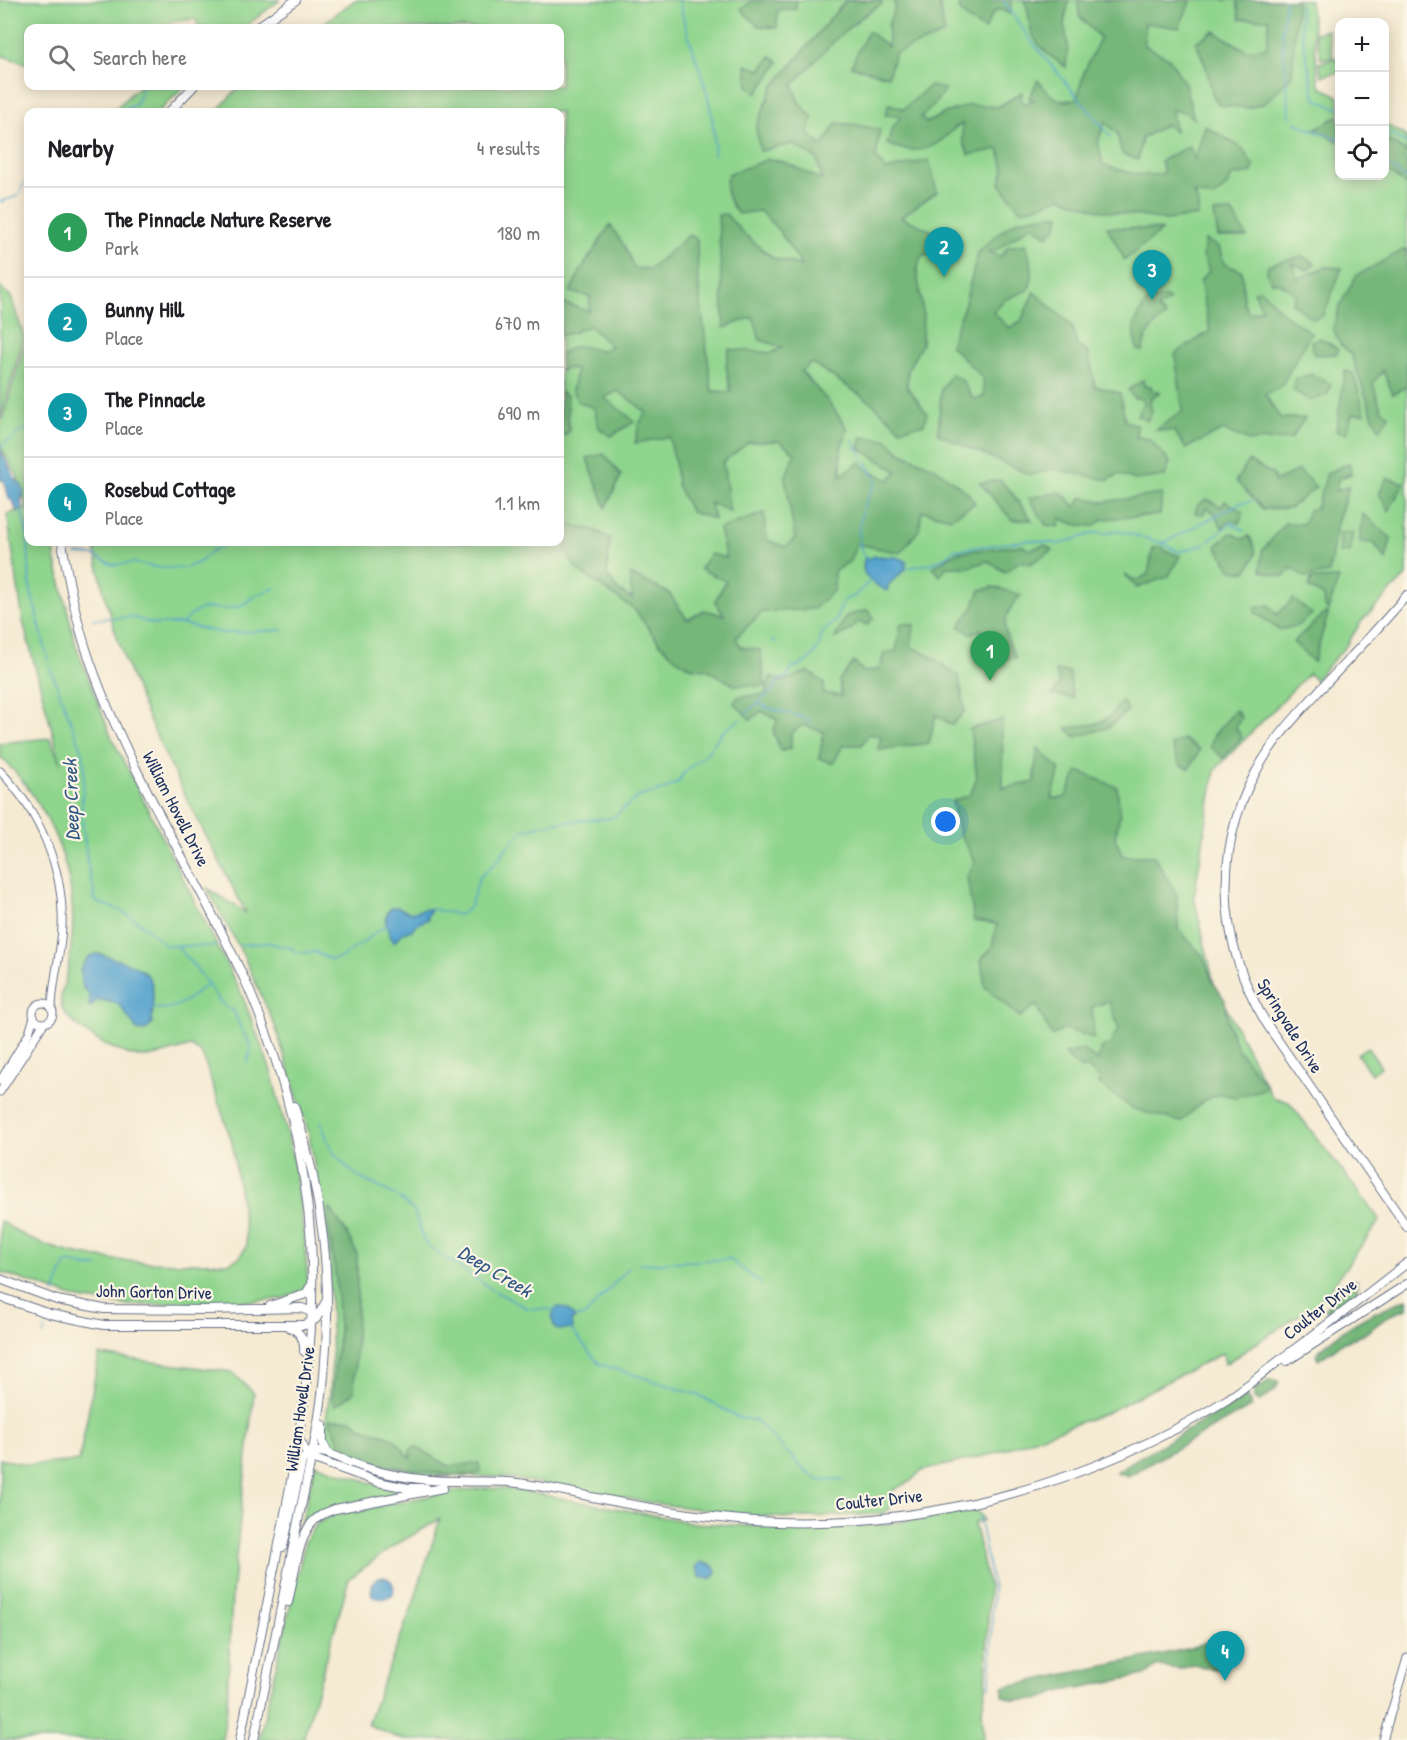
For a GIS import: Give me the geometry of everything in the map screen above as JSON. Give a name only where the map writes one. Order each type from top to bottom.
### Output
[{"type":"main road","points":[[262,24],[296,0]]},
{"type":"main road","points":[[173,108],[190,90]]},
{"type":"main road","name":"William Hovell Drive","points":[[64,546],[75,612],[86,651],[104,698],[124,744],[248,987],[300,1125],[315,1177],[324,1234],[327,1300],[324,1377],[254,1740]]},
{"type":"main road","name":"Springvale Drive","points":[[1405,1223],[1254,1003],[1232,945],[1226,887],[1228,854],[1235,823],[1261,762],[1284,730],[1407,595]]},
{"type":"main road","name":"William Hovell Drive","points":[[240,1740],[299,1439],[313,1317],[311,1245],[305,1185],[300,1150],[284,1084]]},
{"type":"main road","name":"Coulter Drive","points":[[1254,1382],[1407,1263]]},
{"type":"main road","name":"John Gorton Drive","points":[[0,1279],[57,1300],[104,1309],[305,1309],[313,1317],[305,1325],[104,1325],[50,1314],[0,1297]]},
{"type":"main road","points":[[264,1309],[306,1294],[309,1292],[312,1281]]},
{"type":"main road","name":"Coulter Drive","points":[[310,1454],[328,1454],[403,1478],[532,1485],[662,1511],[709,1517],[788,1522],[848,1521],[926,1512],[990,1499],[1050,1482],[1130,1451],[1202,1414],[1269,1374],[1407,1284]]},
{"type":"main road","points":[[327,1300],[313,1317],[327,1331]]},
{"type":"main road","points":[[285,1325],[295,1329],[301,1335],[305,1345],[303,1374],[305,1388]]},
{"type":"main road","points":[[324,1377],[326,1408],[322,1434],[328,1454]]},
{"type":"main road","points":[[272,1581],[279,1569],[302,1461],[310,1454],[299,1439]]},
{"type":"main road","name":"Coulter Drive","points":[[310,1454],[378,1482],[408,1488],[443,1488],[483,1482]]},
{"type":"main road","points":[[254,1740],[303,1539],[309,1526],[325,1513],[335,1509],[443,1488]]},
{"type":"street","points":[[0,1092],[44,1023],[52,1017],[52,989],[62,925],[57,875],[47,845],[25,801],[1,772]]},
{"type":"street","points":[[0,1081],[29,1033],[35,1008],[52,989]]},
{"type":"street","points":[[40,1004],[47,1004],[52,1010]]},
{"type":"street","points":[[34,1017],[37,1021],[44,1023]]},
{"type":"street","points":[[1383,1740],[1407,1658]]},
{"type":"green space","points":[[0,0],[280,0],[248,24],[198,24],[194,19],[169,24],[24,24],[24,63],[0,55]]},
{"type":"green space","points":[[355,0],[1310,0],[1319,85],[1335,95],[1335,180],[1389,180],[1389,126],[1407,137],[1407,575],[1361,622],[1346,646],[1315,680],[1309,673],[1215,770],[1194,897],[1214,984],[1272,1097],[1289,1102],[1380,1220],[1322,1300],[1225,1364],[1223,1353],[1106,1413],[992,1454],[921,1471],[911,1481],[893,1490],[890,1509],[880,1514],[786,1518],[738,1514],[659,1504],[502,1477],[427,1476],[355,1458],[329,1448],[324,1431],[332,1361],[329,1251],[309,1134],[275,1026],[244,957],[207,888],[246,913],[155,733],[135,687],[104,591],[95,546],[564,546],[564,108],[220,108],[236,90],[564,90],[564,24],[322,24]]},
{"type":"green space","points":[[754,0],[796,0],[796,9],[778,10],[777,28],[758,26],[741,9]]},
{"type":"green space","points":[[846,0],[880,0],[882,4],[846,30],[793,85],[798,101],[813,118],[808,134],[823,146],[836,123],[858,125],[880,130],[876,158],[886,170],[929,160],[937,192],[901,217],[961,244],[921,256],[917,271],[923,313],[922,344],[908,369],[907,387],[927,413],[924,424],[900,429],[871,402],[812,363],[801,371],[827,400],[848,429],[841,448],[841,476],[860,462],[867,470],[889,480],[897,471],[859,448],[862,437],[888,440],[900,452],[935,468],[968,493],[975,503],[951,518],[922,511],[919,530],[900,553],[857,544],[849,562],[834,571],[834,590],[814,609],[762,612],[736,638],[741,647],[760,650],[765,686],[734,685],[707,669],[693,668],[676,659],[660,644],[634,609],[577,570],[565,551],[568,525],[594,530],[610,538],[607,575],[618,590],[632,599],[630,574],[669,593],[687,619],[704,610],[724,615],[715,601],[726,581],[700,569],[710,554],[726,558],[719,529],[764,513],[767,540],[786,547],[795,538],[785,478],[795,453],[779,441],[749,442],[723,462],[730,511],[710,503],[714,519],[691,512],[677,485],[675,462],[669,437],[635,443],[639,424],[646,412],[618,391],[604,398],[634,422],[611,436],[599,428],[594,408],[578,402],[572,391],[576,370],[564,369],[564,352],[570,348],[584,346],[600,351],[611,346],[589,326],[564,334],[564,303],[589,311],[590,297],[570,292],[581,270],[610,225],[625,247],[634,268],[650,269],[689,235],[697,239],[698,280],[712,391],[731,392],[726,366],[729,349],[772,353],[782,347],[760,340],[753,317],[724,328],[718,215],[726,214],[743,233],[773,258],[802,266],[780,232],[760,211],[738,214],[727,195],[728,174],[769,159],[784,162],[822,180],[817,159],[793,144],[760,151],[756,127],[773,87]]},
{"type":"green space","points":[[894,0],[939,0],[945,34],[895,53],[888,76],[851,66],[868,31],[888,47],[888,25],[895,7]]},
{"type":"green space","points":[[963,0],[1011,0],[1010,14],[999,9],[991,16],[985,30],[968,20],[958,8]]},
{"type":"green space","points":[[1024,0],[1069,0],[1064,24],[1068,45],[1066,67],[1046,53],[1038,44],[1031,29]]},
{"type":"green space","points":[[1078,0],[1191,0],[1179,28],[1145,23],[1144,45],[1169,58],[1185,84],[1194,119],[1184,112],[1172,110],[1175,132],[1167,124],[1142,138],[1138,160],[1122,154],[1117,133],[1105,122],[1098,142],[1103,165],[1134,174],[1149,175],[1164,173],[1161,161],[1189,146],[1195,159],[1205,126],[1242,148],[1254,167],[1251,173],[1232,176],[1226,187],[1213,198],[1194,193],[1198,203],[1198,216],[1166,220],[1098,210],[1060,197],[1036,207],[1020,210],[1000,184],[1004,169],[999,149],[969,155],[963,142],[962,124],[936,144],[923,149],[909,150],[887,144],[893,127],[901,116],[885,115],[889,104],[904,109],[929,86],[945,89],[935,104],[921,117],[926,123],[945,113],[969,105],[998,107],[1022,92],[1023,104],[1034,100],[1029,98],[1038,80],[1050,94],[1059,100],[1077,98],[1084,72],[1100,38],[1079,16]]},
{"type":"green space","points":[[1237,0],[1297,0],[1292,76],[1265,103],[1248,108],[1219,105],[1213,95],[1206,67],[1196,42],[1214,31],[1247,51],[1267,47],[1269,19],[1240,19]]},
{"type":"green space","points":[[1327,30],[1333,57],[1321,59],[1315,33]]},
{"type":"green space","points":[[771,56],[779,62],[757,94],[748,86],[746,65],[761,70]]},
{"type":"green space","points":[[1335,58],[1335,73],[1322,76],[1319,63]]},
{"type":"green space","points":[[135,90],[181,90],[162,108],[116,108]]},
{"type":"green space","points":[[1335,118],[1335,140],[1314,129]]},
{"type":"green space","points":[[1389,141],[1407,152],[1407,186],[1389,172]]},
{"type":"green space","points":[[1232,212],[1247,237],[1218,237],[1214,213]]},
{"type":"green space","points":[[1060,215],[1057,226],[1047,236],[1032,225],[999,248],[989,252],[1001,256],[1008,247],[1025,244],[1032,273],[1028,290],[1004,300],[993,312],[1009,328],[1021,321],[1034,292],[1072,326],[1077,346],[1088,352],[1095,386],[1120,393],[1125,421],[1137,425],[1136,437],[1149,439],[1170,462],[1165,476],[1135,480],[1119,474],[1108,480],[1053,469],[1030,475],[938,434],[941,390],[951,374],[962,380],[973,399],[984,397],[983,378],[950,345],[965,303],[978,253],[1001,231],[1018,220]]},
{"type":"green space","points":[[1107,227],[1162,230],[1125,260]]},
{"type":"green space","points":[[1205,240],[1219,247],[1224,264],[1242,271],[1244,304],[1249,313],[1262,309],[1254,291],[1261,290],[1285,315],[1311,333],[1280,388],[1265,394],[1280,418],[1305,418],[1291,439],[1249,441],[1223,430],[1186,448],[1174,431],[1156,430],[1183,411],[1175,354],[1210,331],[1200,281],[1209,271],[1203,255]]},
{"type":"green space","points":[[1405,249],[1407,254],[1407,386],[1393,394],[1383,371],[1373,383],[1381,409],[1389,415],[1380,430],[1373,417],[1351,354],[1340,344],[1333,328],[1340,305],[1356,276]]},
{"type":"green space","points":[[1302,256],[1315,263],[1307,270],[1293,263],[1297,279],[1325,267],[1342,268],[1323,316],[1313,319],[1292,303],[1296,295],[1280,283],[1271,282],[1267,273],[1268,265]]},
{"type":"green space","points":[[1162,276],[1164,279],[1158,282],[1159,292],[1150,294],[1138,286],[1144,280]]},
{"type":"green space","points":[[0,287],[11,297],[24,337],[0,419]]},
{"type":"green space","points":[[1166,297],[1170,300],[1157,308],[1166,316],[1150,331],[1143,351],[1138,350],[1135,343],[1134,326],[1139,315],[1146,302]]},
{"type":"green space","points":[[1320,338],[1338,349],[1337,354],[1314,355],[1311,341]]},
{"type":"green space","points":[[24,347],[24,499],[17,475],[0,446],[0,426]]},
{"type":"green space","points":[[1345,371],[1353,373],[1365,414],[1352,414],[1347,433],[1336,431]]},
{"type":"green space","points":[[1311,374],[1331,384],[1327,395],[1310,401],[1293,390],[1295,379]]},
{"type":"green space","points":[[1143,380],[1144,386],[1151,386],[1152,391],[1160,392],[1151,397],[1152,411],[1147,421],[1137,415],[1144,402],[1139,398],[1134,398],[1128,390]]},
{"type":"green space","points":[[564,394],[567,396],[569,431],[564,436]]},
{"type":"green space","points":[[604,454],[621,475],[606,508],[587,458]]},
{"type":"green space","points":[[1248,461],[1273,474],[1275,482],[1298,470],[1316,487],[1290,508],[1263,509],[1236,481]]},
{"type":"green space","points":[[1349,463],[1351,474],[1338,479],[1336,491],[1349,486],[1337,523],[1329,573],[1305,577],[1292,568],[1283,577],[1261,571],[1262,551],[1285,523],[1303,524],[1309,510],[1316,509],[1327,473]]},
{"type":"green space","points":[[1387,478],[1404,483],[1389,511],[1379,494]]},
{"type":"green space","points":[[1000,480],[1032,520],[1012,520],[980,483]]},
{"type":"green space","points":[[1061,492],[1076,507],[1082,497],[1103,502],[1162,494],[1160,515],[1103,519],[1094,526],[1078,525],[1061,519],[1059,527],[1046,525],[1029,498]]},
{"type":"green space","points":[[1207,499],[1221,507],[1225,501],[1244,512],[1239,523],[1231,520],[1222,528],[1215,513],[1206,508],[1203,514],[1195,513],[1198,505]]},
{"type":"green space","points":[[24,510],[24,546],[54,546],[55,558],[76,646],[111,736],[242,995],[271,1071],[293,1157],[308,1283],[306,1289],[281,1299],[206,1304],[126,1305],[79,1299],[0,1272],[0,1221],[45,1245],[67,1252],[113,1260],[229,1263],[240,1257],[247,1245],[232,1142],[202,1054],[191,1046],[154,1056],[133,1056],[121,1052],[95,1039],[72,1022],[61,1004],[70,960],[73,912],[65,862],[45,816],[17,774],[0,756],[0,743],[50,738],[61,764],[23,621],[7,514]]},
{"type":"green space","points":[[1363,514],[1391,538],[1386,560],[1374,543],[1360,542]]},
{"type":"green space","points":[[1353,532],[1350,552],[1340,553],[1340,533]]},
{"type":"green space","points":[[1231,533],[1243,539],[1249,536],[1255,547],[1254,558],[1246,572],[1231,570],[1216,546]]},
{"type":"green space","points":[[1022,545],[1029,550],[1044,545],[1053,550],[1030,564],[1020,561],[1005,572],[988,561],[969,567],[946,567],[940,576],[933,567],[958,552]]},
{"type":"green space","points":[[1162,547],[1180,556],[1169,576],[1137,588],[1125,575],[1137,581],[1148,574],[1153,548]]},
{"type":"green space","points":[[1339,578],[1328,610],[1325,607],[1324,596],[1309,588],[1311,579]]},
{"type":"green space","points":[[994,587],[1021,595],[1009,611],[1005,625],[1008,640],[1016,658],[993,659],[981,629],[971,634],[959,626],[973,608],[980,590]]},
{"type":"green space","points":[[1293,599],[1312,614],[1297,626],[1279,630],[1255,612],[1255,607],[1269,605],[1277,615]]},
{"type":"green space","points":[[867,610],[874,617],[868,625],[858,622],[851,630],[835,638],[846,616]]},
{"type":"green space","points":[[1326,612],[1328,614],[1314,662],[1293,642]]},
{"type":"green space","points":[[901,623],[914,625],[911,647],[928,654],[959,677],[965,711],[952,725],[936,715],[929,743],[878,750],[881,736],[868,734],[862,745],[843,745],[833,764],[819,758],[824,732],[803,725],[791,733],[791,748],[781,751],[773,731],[778,720],[761,711],[751,720],[734,703],[738,697],[767,694],[771,676],[782,682],[808,671],[824,683],[823,693],[841,696],[839,680],[854,662],[864,672],[880,669],[884,653],[896,651]]},
{"type":"green space","points":[[1056,671],[1069,672],[1073,698],[1052,695],[1059,684]]},
{"type":"green space","points":[[1122,701],[1128,710],[1109,727],[1076,737],[1066,728],[1096,724],[1110,717]]},
{"type":"green space","points":[[1236,710],[1241,717],[1236,728],[1242,738],[1223,758],[1210,746],[1214,735]]},
{"type":"green space","points":[[1002,720],[1003,788],[1035,782],[1038,748],[1060,770],[1052,798],[1065,798],[1078,771],[1117,787],[1120,814],[1115,838],[1123,856],[1154,856],[1177,895],[1178,929],[1203,956],[1213,982],[1225,1000],[1228,1023],[1237,1048],[1268,1088],[1236,1097],[1220,1094],[1203,1101],[1181,1122],[1134,1109],[1099,1084],[1101,1079],[1086,1067],[1081,1069],[1064,1054],[1083,1050],[1098,1061],[1101,1049],[1110,1044],[1119,1028],[1109,1001],[1092,1007],[1094,1038],[1065,1029],[1052,1036],[1036,1005],[1020,1017],[985,987],[981,960],[992,947],[997,924],[974,921],[967,877],[975,861],[959,833],[952,801],[970,795],[977,777],[970,729]]},
{"type":"green space","points":[[1183,739],[1200,750],[1189,769],[1180,765],[1171,745]]},
{"type":"green space","points":[[1367,1047],[1381,1067],[1371,1074],[1357,1054]]},
{"type":"green space","points":[[330,1208],[357,1254],[354,1392],[335,1406],[332,1397],[339,1329],[336,1280],[328,1223]]},
{"type":"green space","points":[[1357,1280],[1357,1293],[1332,1317],[1325,1309],[1345,1282]]},
{"type":"green space","points":[[1407,1299],[1407,1309],[1390,1315],[1363,1335],[1345,1342],[1318,1360],[1316,1354],[1347,1328],[1382,1309]]},
{"type":"green space","points":[[99,1355],[232,1372],[254,1393],[232,1593],[227,1707],[222,1740],[0,1740],[0,1459],[29,1465],[79,1461]]},
{"type":"green space","points":[[1270,1380],[1279,1382],[1276,1389],[1261,1401],[1254,1399],[1254,1390]]},
{"type":"green space","points":[[1246,1396],[1252,1406],[1128,1476],[1116,1472],[1148,1452]]},
{"type":"green space","points":[[329,1419],[352,1419],[362,1427],[397,1442],[411,1458],[410,1450],[416,1447],[449,1466],[479,1463],[480,1472],[473,1475],[455,1476],[382,1465],[340,1443]]},
{"type":"green space","points":[[315,1464],[372,1483],[406,1491],[338,1507],[300,1530]]},
{"type":"green space","points":[[485,1488],[512,1489],[695,1523],[769,1527],[828,1528],[887,1524],[973,1509],[981,1515],[983,1521],[974,1523],[989,1588],[986,1690],[982,1708],[984,1740],[403,1740],[367,1724],[412,1607],[440,1519],[392,1547],[349,1579],[303,1740],[259,1740],[305,1542],[314,1528],[325,1519],[335,1515],[455,1491]]},
{"type":"green space","points":[[1208,1641],[1215,1643],[1215,1657],[1222,1661],[1220,1670],[1193,1665],[1180,1669],[1158,1666],[1145,1675],[1058,1692],[1038,1700],[1014,1700],[1003,1696],[1003,1687],[1191,1648]]},
{"type":"water","points":[[0,449],[16,480],[22,485],[23,511],[16,510],[13,501],[9,499],[4,480],[0,480]]},
{"type":"water","points":[[874,556],[896,557],[907,562],[904,564],[907,568],[889,584],[887,591],[872,582],[863,569],[865,557],[870,559]]},
{"type":"water","points":[[392,907],[411,913],[432,909],[427,916],[428,919],[403,933],[394,942],[387,929],[386,920]]},
{"type":"water","points":[[96,954],[132,965],[141,970],[151,982],[153,990],[152,1024],[145,1031],[137,1030],[119,1004],[97,999],[91,1007],[89,1006],[90,996],[83,988],[80,970],[88,957]]},
{"type":"water","points":[[558,1307],[566,1309],[575,1319],[571,1320],[572,1329],[557,1330],[552,1318]]},
{"type":"water","points":[[700,1562],[713,1566],[716,1571],[714,1576],[709,1579],[700,1577],[696,1567]]},
{"type":"water","points":[[383,1577],[392,1583],[393,1594],[383,1598],[372,1596],[373,1583]]},
{"type":"waterway","points":[[679,0],[708,96],[712,115],[714,155]]},
{"type":"waterway","points":[[1003,0],[1031,41],[1111,137]]},
{"type":"waterway","points":[[1285,0],[1282,31],[1290,117]]},
{"type":"waterway","points":[[1300,4],[1301,29],[1315,99],[1335,107]]},
{"type":"waterway","points":[[127,108],[136,105],[141,90]]},
{"type":"waterway","points":[[1295,122],[1335,137]]},
{"type":"waterway","points":[[1389,133],[1407,144]]},
{"type":"waterway","points":[[1389,166],[1407,179]]},
{"type":"waterway","points":[[0,202],[18,196],[24,183]]},
{"type":"waterway","points":[[0,447],[24,430]]},
{"type":"waterway","points":[[853,441],[877,481],[864,508],[859,529],[861,549],[865,558]]},
{"type":"waterway","points":[[1164,543],[1240,503],[1252,501]]},
{"type":"waterway","name":"Deep Creek","points":[[21,509],[24,521]]},
{"type":"waterway","points":[[907,568],[933,563],[948,556],[954,550],[1030,540],[1059,544],[1094,533],[1119,531],[1162,543],[1179,552],[1205,544],[1231,523],[1244,530]]},
{"type":"waterway","name":"Deep Creek","points":[[28,546],[30,587],[50,668],[84,758],[82,821],[94,898],[98,903],[117,909],[134,919],[165,945],[177,946],[222,1004],[234,1011],[251,1046],[248,1062]]},
{"type":"waterway","points":[[76,554],[93,555],[113,565],[132,563],[162,568],[185,568],[200,562],[213,550],[223,546]]},
{"type":"waterway","points":[[746,713],[773,690],[779,680],[787,677],[792,668],[809,660],[819,645],[822,632],[835,622],[844,600],[853,597],[871,580]]},
{"type":"waterway","points":[[182,624],[197,611],[239,606],[275,588]]},
{"type":"waterway","points":[[93,619],[131,617],[154,624],[182,624],[222,633],[283,630]]},
{"type":"waterway","points":[[772,640],[776,642]]},
{"type":"waterway","points":[[758,703],[764,707],[810,721]]},
{"type":"waterway","points":[[432,909],[460,915],[470,907],[479,878],[524,830],[550,823],[612,818],[638,797],[663,790],[678,782],[685,771],[706,754],[722,732],[741,719]]},
{"type":"waterway","points":[[240,945],[268,943],[291,948],[297,953],[315,952],[331,960],[344,956],[386,925]]},
{"type":"waterway","points":[[178,946],[216,946]]},
{"type":"waterway","points":[[152,1008],[168,1008],[182,1003],[207,984]]},
{"type":"waterway","name":"Deep Creek","points":[[320,1121],[332,1151],[348,1168],[360,1178],[395,1195],[414,1211],[425,1244],[496,1292],[527,1308],[555,1310]]},
{"type":"waterway","name":"Deep Creek","points":[[639,1264],[730,1259],[761,1284]]},
{"type":"waterway","points":[[54,1294],[65,1264],[98,1266]]},
{"type":"waterway","name":"Deep Creek","points":[[575,1317],[585,1316],[629,1267]]},
{"type":"waterway","points":[[570,1328],[599,1364],[699,1395],[739,1418],[757,1421],[806,1472],[821,1481],[843,1479]]},
{"type":"waterway","points":[[43,1335],[45,1329]]},
{"type":"waterway","points":[[979,1517],[993,1589],[990,1688]]},
{"type":"place","name":"Bunny Hill","points":[[944,277]]},
{"type":"place","name":"The Pinnacle","points":[[1152,300]]},
{"type":"place","name":"The Pinnacle Nature Reserve","points":[[990,681]]},
{"type":"place","name":"Rosebud Cottage","points":[[1225,1681]]}]
